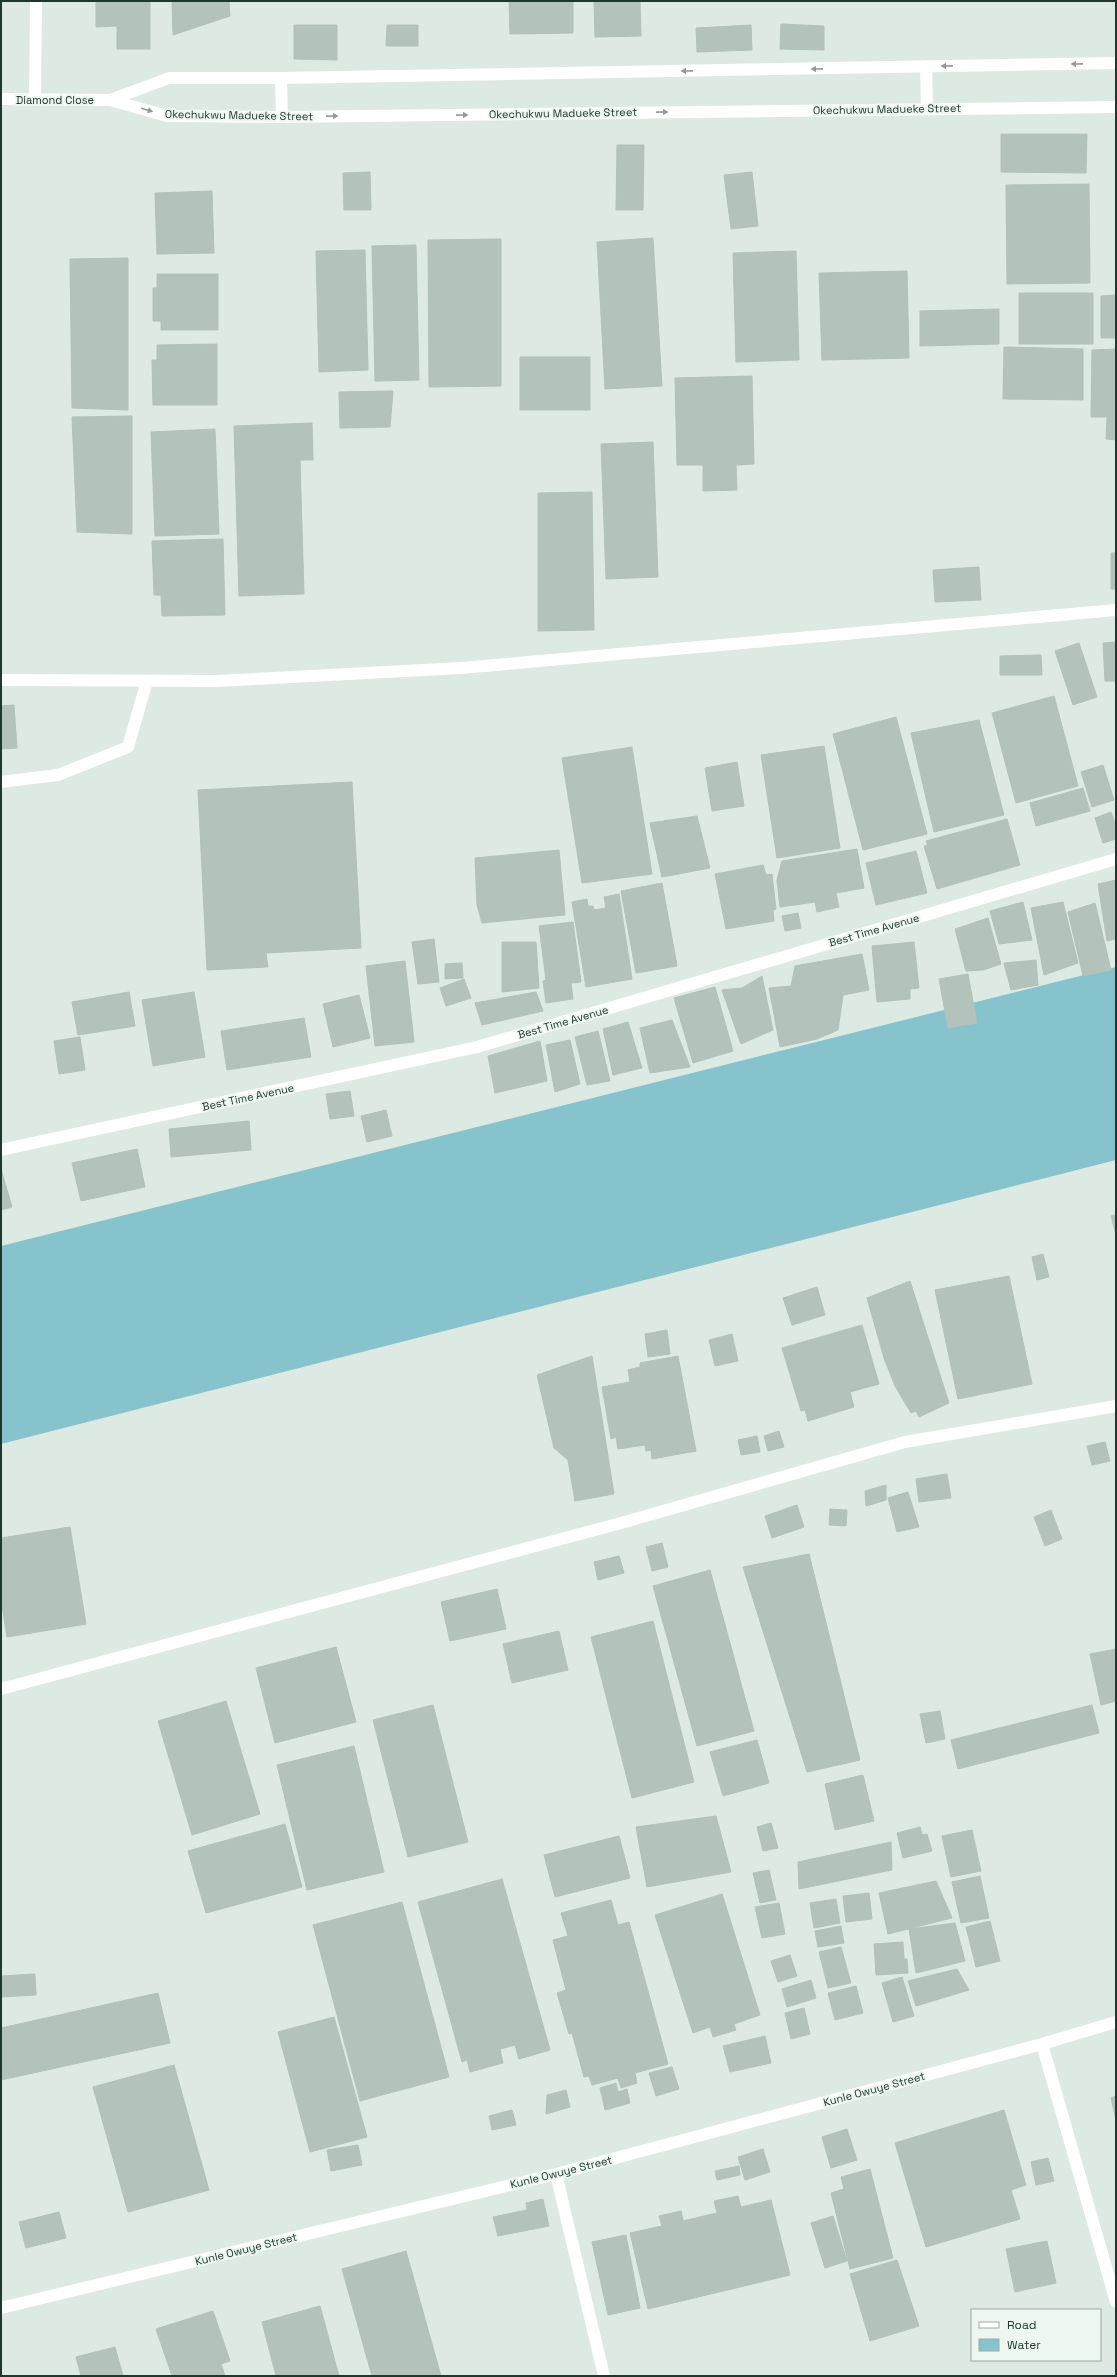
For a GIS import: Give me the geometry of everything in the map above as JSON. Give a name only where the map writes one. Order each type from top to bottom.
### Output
[{"type":"street","points":[[35,100],[36,1]]},
{"type":"street","points":[[110,100],[169,78],[281,78],[1116,63]]},
{"type":"street","points":[[926,66],[927,109]]},
{"type":"street","points":[[281,78],[282,117]]},
{"type":"street","name":"Diamond Close","points":[[1,99],[110,100]]},
{"type":"street","name":"Okechukwu Madueke Street","points":[[110,100],[167,116],[282,117],[1116,106]]},
{"type":"street","points":[[1,680],[217,681],[461,668],[1116,610]]},
{"type":"street","points":[[1,782],[58,775],[128,747],[147,681]]},
{"type":"street","name":"Best Time Avenue","points":[[1,1150],[477,1047],[1116,859]]},
{"type":"street","points":[[1,1689],[621,1523],[906,1442],[1116,1406]]},
{"type":"street","name":"Kunle Owuye Street","points":[[1,2308],[556,2174],[1042,2044],[1116,2022]]},
{"type":"street","points":[[1042,2044],[1116,2302]]},
{"type":"street","points":[[556,2174],[604,2376]]},
{"type":"water","points":[[1116,967],[1116,1160],[1,1444],[1,1246]]},
{"type":"building","points":[[96,1],[150,1],[150,49],[117,49],[117,26],[96,27]]},
{"type":"building","points":[[172,1],[229,1],[230,16],[173,35]]},
{"type":"building","points":[[509,1],[573,1],[573,33],[510,34]]},
{"type":"building","points":[[594,1],[640,1],[641,36],[595,37]]},
{"type":"building","points":[[781,24],[824,26],[824,50],[780,49]]},
{"type":"building","points":[[294,25],[337,25],[337,60],[294,59]]},
{"type":"building","points":[[387,25],[418,25],[418,46],[386,46]]},
{"type":"building","points":[[751,25],[752,50],[697,52],[696,28]]},
{"type":"building","points":[[1001,134],[1087,134],[1086,173],[1001,172]]},
{"type":"building","points":[[617,145],[644,145],[643,210],[616,210]]},
{"type":"building","points":[[370,172],[371,210],[344,210],[343,173]]},
{"type":"building","points":[[752,172],[758,226],[731,229],[724,175]]},
{"type":"building","points":[[1089,184],[1090,283],[1007,284],[1006,185]]},
{"type":"building","points":[[212,191],[214,253],[157,254],[155,193]]},
{"type":"building","points":[[653,238],[662,386],[605,389],[597,242]]},
{"type":"building","points":[[501,239],[501,386],[429,387],[428,240]]},
{"type":"building","points":[[416,245],[419,380],[375,381],[372,246]]},
{"type":"building","points":[[365,250],[368,370],[319,372],[316,251]]},
{"type":"building","points":[[796,251],[799,360],[736,362],[733,253]]},
{"type":"building","points":[[128,258],[128,410],[72,408],[70,259]]},
{"type":"building","points":[[907,271],[909,358],[822,360],[819,273]]},
{"type":"building","points":[[157,274],[218,274],[218,330],[161,330],[161,321],[153,321],[153,288],[157,288]]},
{"type":"building","points":[[1019,293],[1093,293],[1093,344],[1019,344]]},
{"type":"building","points":[[1116,295],[1116,338],[1101,338],[1101,296]]},
{"type":"building","points":[[999,309],[999,344],[920,346],[920,311]]},
{"type":"building","points":[[217,344],[217,405],[153,405],[152,360],[157,360],[157,345]]},
{"type":"building","points":[[1004,347],[1083,349],[1083,400],[1003,399]]},
{"type":"building","points":[[1116,349],[1116,440],[1106,439],[1107,417],[1091,417],[1092,350]]},
{"type":"building","points":[[520,357],[590,357],[590,410],[520,410]]},
{"type":"building","points":[[752,376],[754,464],[736,465],[737,490],[703,491],[703,465],[677,465],[675,378]]},
{"type":"building","points":[[393,391],[390,427],[340,428],[339,392]]},
{"type":"building","points":[[132,416],[132,534],[77,532],[72,417]]},
{"type":"building","points":[[312,423],[313,460],[300,460],[304,594],[239,596],[234,426]]},
{"type":"building","points":[[215,429],[219,534],[155,536],[151,432]]},
{"type":"building","points":[[653,442],[658,577],[606,579],[601,444]]},
{"type":"building","points":[[592,492],[594,630],[538,631],[538,493]]},
{"type":"building","points":[[223,539],[225,615],[162,616],[161,595],[154,595],[152,541]]},
{"type":"building","points":[[1111,553],[1116,553],[1116,589],[1111,589]]},
{"type":"building","points":[[979,567],[981,600],[935,602],[933,570]]},
{"type":"building","points":[[1116,642],[1116,681],[1105,681],[1103,643]]},
{"type":"building","points":[[1079,643],[1097,697],[1073,705],[1055,651]]},
{"type":"building","points":[[1041,655],[1042,675],[1000,675],[1000,656]]},
{"type":"building","points":[[1054,696],[1078,786],[1016,803],[992,713]]},
{"type":"building","points":[[14,705],[17,748],[1,749],[1,706]]},
{"type":"building","points":[[896,717],[927,834],[863,850],[833,734]]},
{"type":"building","points":[[979,720],[1004,815],[934,832],[911,733]]},
{"type":"building","points":[[824,746],[840,848],[777,858],[761,755]]},
{"type":"building","points":[[632,747],[652,874],[582,883],[562,758]]},
{"type":"building","points":[[737,762],[744,806],[712,811],[705,768]]},
{"type":"building","points":[[1103,765],[1114,800],[1092,807],[1081,772]]},
{"type":"building","points":[[352,782],[361,948],[266,953],[268,967],[207,970],[198,790]]},
{"type":"building","points":[[1083,788],[1090,811],[1036,826],[1030,803]]},
{"type":"building","points":[[1111,812],[1116,826],[1116,839],[1103,843],[1095,818]]},
{"type":"building","points":[[697,816],[710,868],[662,877],[650,823]]},
{"type":"building","points":[[1007,819],[1020,865],[937,889],[924,846],[928,845],[926,841]]},
{"type":"building","points":[[857,849],[864,888],[836,893],[839,907],[817,912],[815,902],[780,907],[777,880],[782,861]]},
{"type":"building","points":[[559,850],[565,915],[482,923],[477,905],[475,858]]},
{"type":"building","points":[[916,851],[927,893],[876,905],[866,863]]},
{"type":"building","points":[[763,865],[766,875],[772,874],[776,909],[773,910],[774,921],[726,929],[715,874]]},
{"type":"building","points":[[1116,880],[1116,939],[1107,941],[1098,884]]},
{"type":"building","points":[[662,883],[677,966],[636,973],[621,891]]},
{"type":"building","points":[[619,894],[632,979],[586,987],[572,902],[587,899],[588,906],[593,906],[594,910],[606,908],[604,897]]},
{"type":"building","points":[[1023,902],[1032,940],[999,944],[990,911]]},
{"type":"building","points":[[1063,902],[1078,963],[1044,975],[1031,908]]},
{"type":"building","points":[[1095,903],[1111,970],[1083,976],[1068,912]]},
{"type":"building","points":[[798,913],[801,928],[785,931],[782,916]]},
{"type":"building","points":[[988,918],[1001,964],[983,970],[966,971],[955,929]]},
{"type":"building","points":[[573,922],[581,982],[571,983],[573,999],[546,1003],[543,981],[546,980],[539,926]]},
{"type":"building","points":[[434,939],[439,982],[418,984],[412,942]]},
{"type":"building","points":[[502,942],[536,942],[539,988],[502,992]]},
{"type":"building","points":[[914,942],[919,988],[910,989],[910,999],[877,1002],[872,946]]},
{"type":"building","points":[[862,954],[869,990],[843,995],[838,1030],[817,1039],[780,1047],[769,988],[791,986],[795,966]]},
{"type":"building","points":[[1036,960],[1038,985],[1011,990],[1004,963]]},
{"type":"building","points":[[405,961],[414,1042],[375,1046],[366,966]]},
{"type":"building","points":[[462,963],[463,978],[445,979],[445,964]]},
{"type":"building","points":[[968,974],[977,1023],[948,1028],[939,979]]},
{"type":"building","points":[[762,976],[773,1030],[741,1044],[722,990],[742,988]]},
{"type":"building","points":[[464,979],[471,998],[446,1006],[440,988]]},
{"type":"building","points":[[715,987],[733,1051],[693,1063],[674,998]]},
{"type":"building","points":[[129,992],[135,1026],[78,1035],[72,1002]]},
{"type":"building","points":[[194,992],[205,1057],[153,1066],[142,1000]]},
{"type":"building","points":[[536,992],[543,1011],[482,1025],[475,1003]]},
{"type":"building","points":[[359,995],[370,1038],[333,1047],[323,1004]]},
{"type":"building","points":[[304,1018],[311,1057],[227,1070],[221,1031]]},
{"type":"building","points":[[672,1020],[690,1067],[650,1073],[640,1028]]},
{"type":"building","points":[[628,1022],[642,1068],[613,1075],[603,1029]]},
{"type":"building","points":[[598,1031],[610,1081],[587,1085],[575,1037]]},
{"type":"building","points":[[80,1037],[85,1070],[59,1074],[54,1041]]},
{"type":"building","points":[[570,1040],[580,1084],[555,1092],[546,1045]]},
{"type":"building","points":[[540,1041],[547,1081],[495,1093],[488,1056]]},
{"type":"building","points":[[350,1091],[354,1116],[330,1119],[326,1094]]},
{"type":"building","points":[[386,1110],[392,1136],[367,1142],[361,1116]]},
{"type":"building","points":[[249,1121],[251,1150],[171,1157],[169,1129]]},
{"type":"building","points":[[137,1149],[145,1187],[81,1201],[72,1163]]},
{"type":"building","points":[[1,1169],[12,1207],[1,1210]]},
{"type":"building","points":[[1116,1215],[1116,1235],[1111,1216]]},
{"type":"building","points":[[1043,1254],[1049,1277],[1037,1280],[1032,1257]]},
{"type":"building","points":[[1009,1276],[1032,1384],[958,1399],[935,1290]]},
{"type":"building","points":[[910,1281],[949,1403],[919,1417],[916,1411],[911,1413],[895,1386],[884,1358],[867,1298]]},
{"type":"building","points":[[817,1287],[825,1315],[792,1325],[783,1298]]},
{"type":"building","points":[[862,1325],[879,1384],[850,1392],[854,1407],[808,1421],[805,1410],[801,1411],[782,1348]]},
{"type":"building","points":[[667,1330],[670,1354],[648,1357],[645,1334]]},
{"type":"building","points":[[732,1334],[738,1361],[715,1366],[709,1340]]},
{"type":"building","points":[[592,1356],[614,1494],[575,1501],[568,1460],[554,1448],[537,1375]]},
{"type":"building","points":[[678,1356],[696,1451],[652,1459],[651,1450],[646,1451],[645,1445],[618,1449],[616,1437],[611,1439],[602,1387],[630,1382],[628,1370],[640,1367],[640,1363]]},
{"type":"building","points":[[779,1431],[784,1447],[768,1451],[764,1436]]},
{"type":"building","points":[[757,1436],[760,1452],[741,1455],[738,1440]]},
{"type":"building","points":[[1105,1442],[1110,1461],[1092,1465],[1087,1446]]},
{"type":"building","points":[[947,1474],[951,1498],[919,1502],[916,1479]]},
{"type":"building","points":[[886,1485],[886,1500],[866,1506],[865,1491]]},
{"type":"building","points":[[908,1492],[919,1527],[897,1532],[888,1498]]},
{"type":"building","points":[[797,1505],[804,1527],[772,1538],[765,1516]]},
{"type":"building","points":[[830,1509],[847,1510],[846,1526],[829,1525]]},
{"type":"building","points":[[1051,1510],[1062,1539],[1045,1546],[1034,1517]]},
{"type":"building","points":[[70,1527],[86,1624],[7,1637],[1,1599],[1,1538]]},
{"type":"building","points":[[662,1543],[668,1567],[652,1571],[646,1547]]},
{"type":"building","points":[[809,1554],[860,1760],[807,1772],[743,1567]]},
{"type":"building","points":[[619,1556],[624,1573],[598,1580],[594,1562]]},
{"type":"building","points":[[710,1570],[754,1731],[697,1746],[653,1586]]},
{"type":"building","points":[[497,1589],[506,1629],[450,1641],[441,1602]]},
{"type":"building","points":[[653,1621],[694,1782],[632,1798],[591,1637]]},
{"type":"building","points":[[559,1631],[568,1670],[512,1683],[503,1644]]},
{"type":"building","points":[[336,1647],[356,1722],[275,1743],[256,1668]]},
{"type":"building","points":[[1116,1649],[1116,1701],[1101,1705],[1090,1654]]},
{"type":"building","points":[[226,1701],[260,1814],[192,1835],[158,1721]]},
{"type":"building","points":[[433,1705],[468,1842],[408,1857],[373,1720]]},
{"type":"building","points":[[1092,1705],[1099,1733],[958,1769],[951,1740]]},
{"type":"building","points":[[940,1711],[945,1739],[926,1743],[920,1714]]},
{"type":"building","points":[[757,1740],[769,1783],[723,1796],[710,1752]]},
{"type":"building","points":[[354,1746],[384,1872],[307,1890],[277,1765]]},
{"type":"building","points":[[863,1775],[874,1821],[835,1830],[825,1784]]},
{"type":"building","points":[[716,1816],[731,1872],[647,1887],[636,1827]]},
{"type":"building","points":[[771,1823],[778,1848],[763,1851],[757,1827]]},
{"type":"building","points":[[285,1824],[302,1887],[206,1913],[188,1851]]},
{"type":"building","points":[[920,1827],[922,1835],[927,1834],[932,1851],[903,1858],[897,1833]]},
{"type":"building","points":[[972,1830],[981,1871],[951,1877],[942,1836]]},
{"type":"building","points":[[619,1836],[630,1878],[555,1897],[544,1855]]},
{"type":"building","points":[[891,1842],[892,1870],[799,1889],[798,1862]]},
{"type":"building","points":[[769,1870],[776,1900],[760,1903],[753,1873]]},
{"type":"building","points":[[980,1876],[989,1918],[961,1923],[952,1882]]},
{"type":"building","points":[[502,1879],[550,2050],[519,2059],[515,2045],[500,2049],[503,2063],[470,2072],[467,2060],[462,2062],[418,1902]]},
{"type":"building","points":[[936,1881],[952,1918],[888,1934],[879,1893]]},
{"type":"building","points":[[869,1893],[872,1919],[846,1922],[843,1896]]},
{"type":"building","points":[[722,1894],[760,2015],[734,2024],[736,2030],[713,2037],[710,2027],[693,2033],[655,1915]]},
{"type":"building","points":[[836,1899],[840,1923],[814,1928],[810,1903]]},
{"type":"building","points":[[611,1900],[618,1925],[629,1922],[668,2064],[635,2073],[637,2083],[621,2088],[618,2078],[592,2085],[589,2076],[584,2077],[572,2033],[569,2034],[557,1993],[566,1990],[553,1940],[568,1936],[561,1913]]},
{"type":"building","points":[[402,1902],[449,2077],[360,2101],[313,1925]]},
{"type":"building","points":[[779,1903],[785,1934],[762,1938],[755,1907]]},
{"type":"building","points":[[990,1921],[1000,1961],[976,1967],[966,1927]]},
{"type":"building","points":[[955,1923],[965,1961],[916,1973],[909,1929]]},
{"type":"building","points":[[841,1926],[844,1943],[818,1947],[815,1931]]},
{"type":"building","points":[[903,1942],[904,1959],[907,1959],[908,1973],[876,1975],[874,1944]]},
{"type":"building","points":[[841,1947],[851,1983],[828,1988],[819,1952]]},
{"type":"building","points":[[790,1955],[797,1976],[778,1982],[771,1961]]},
{"type":"building","points":[[957,1969],[969,1990],[916,2006],[908,1981]]},
{"type":"building","points":[[35,1974],[36,1995],[1,1997],[1,1976]]},
{"type":"building","points":[[902,1977],[914,2016],[893,2022],[882,1983]]},
{"type":"building","points":[[811,1980],[816,1998],[787,2007],[782,1989]]},
{"type":"building","points":[[856,1986],[863,2013],[835,2020],[828,1993]]},
{"type":"building","points":[[158,1993],[170,2043],[1,2080],[1,2028]]},
{"type":"building","points":[[804,2008],[810,2034],[791,2039],[785,2013]]},
{"type":"building","points":[[334,2017],[367,2137],[310,2152],[278,2032]]},
{"type":"building","points":[[765,2036],[771,2063],[730,2072],[723,2046]]},
{"type":"building","points":[[174,2065],[209,2190],[128,2212],[93,2087]]},
{"type":"building","points":[[672,2067],[679,2089],[656,2096],[649,2073]]},
{"type":"building","points":[[616,2083],[618,2092],[627,2089],[630,2103],[605,2110],[600,2088]]},
{"type":"building","points":[[566,2090],[570,2107],[546,2114],[547,2095]]},
{"type":"building","points":[[1116,2096],[1116,2120],[1111,2098]]},
{"type":"building","points":[[512,2110],[516,2125],[492,2130],[489,2116]]},
{"type":"building","points":[[1004,2110],[1026,2185],[1011,2190],[1020,2219],[926,2247],[895,2143]]},
{"type":"building","points":[[847,2129],[857,2160],[831,2168],[822,2137]]},
{"type":"building","points":[[358,2145],[362,2165],[331,2171],[327,2150]]},
{"type":"building","points":[[763,2149],[770,2172],[745,2180],[738,2157]]},
{"type":"building","points":[[1048,2158],[1054,2181],[1036,2185],[1031,2162]]},
{"type":"building","points":[[739,2166],[740,2175],[717,2180],[715,2171]]},
{"type":"building","points":[[870,2169],[893,2258],[850,2269],[831,2193],[844,2189],[841,2177]]},
{"type":"building","points":[[738,2196],[741,2207],[771,2200],[790,2275],[648,2309],[630,2233],[662,2226],[659,2216],[681,2211],[683,2221],[717,2213],[714,2201]]},
{"type":"building","points":[[543,2199],[549,2226],[498,2236],[493,2217],[527,2210],[526,2203]]},
{"type":"building","points":[[59,2212],[66,2238],[26,2248],[19,2222]]},
{"type":"building","points":[[833,2216],[847,2261],[825,2268],[811,2223]]},
{"type":"building","points":[[626,2235],[640,2308],[608,2315],[592,2242]]},
{"type":"building","points":[[1047,2241],[1056,2283],[1015,2292],[1006,2249]]},
{"type":"building","points":[[406,2251],[441,2376],[372,2376],[342,2269]]},
{"type":"building","points":[[897,2260],[919,2326],[870,2341],[850,2274]]},
{"type":"building","points":[[320,2306],[339,2376],[276,2376],[262,2322]]},
{"type":"building","points":[[213,2311],[230,2361],[221,2364],[225,2376],[172,2376],[156,2329]]},
{"type":"building","points":[[115,2347],[123,2376],[81,2376],[76,2357]]}]
